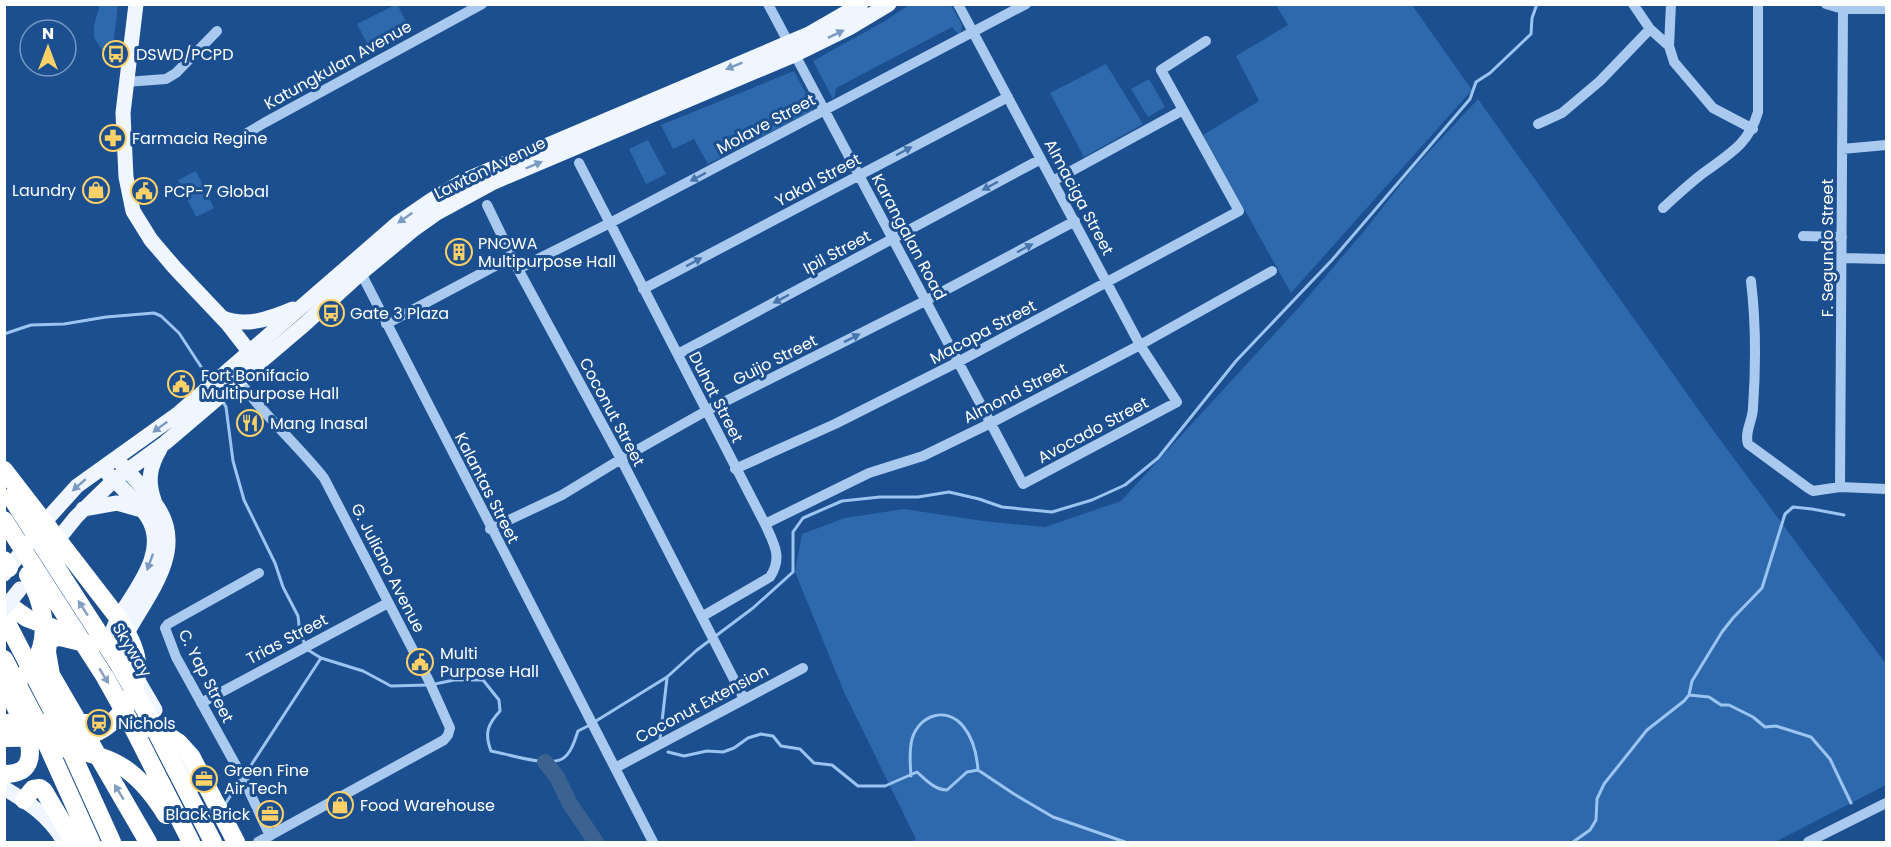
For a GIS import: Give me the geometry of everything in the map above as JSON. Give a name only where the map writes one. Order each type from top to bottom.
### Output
[{"type":"highway","points":[[4,470],[119,619],[131,639],[137,666],[130,696],[113,724],[86,737],[4,738]]},
{"type":"highway","name":"Skyway","points":[[4,487],[118,663],[145,710],[211,843]]},
{"type":"highway","points":[[4,520],[105,677],[190,843]]},
{"type":"highway","points":[[4,531],[37,591],[44,629],[42,647],[35,663],[23,677],[4,686],[28,737],[31,754],[29,763],[22,770],[17,773],[4,774]]},
{"type":"highway","points":[[4,602],[15,611],[36,622],[118,651]]},
{"type":"highway","points":[[4,618],[54,714],[112,843]]},
{"type":"highway","points":[[118,651],[55,637],[48,646],[48,665],[64,701],[148,843]]},
{"type":"highway","points":[[4,659],[35,718],[91,843]]},
{"type":"highway","points":[[4,723],[111,723],[164,733],[175,739],[191,756],[236,843]]},
{"type":"highway","points":[[4,747],[52,747],[75,750],[93,753],[119,764],[134,774],[148,788],[182,843]]},
{"type":"highway","points":[[24,800],[33,789],[40,788],[44,791],[74,843]]},
{"type":"highway","points":[[97,809],[121,843]]},
{"type":"main road","points":[[136,4],[123,113],[126,177],[134,211],[151,240],[254,357]]},
{"type":"main road","name":"Lawton Avenue","points":[[254,357],[412,230],[437,213],[494,182],[791,49],[809,34],[861,4]]},
{"type":"main road","name":"Lawton Avenue","points":[[4,609],[80,513],[114,480],[165,443],[206,399],[254,357],[305,304],[398,223],[430,201],[463,181],[791,49],[849,28],[889,4]]},
{"type":"main road","points":[[221,317],[243,323],[274,317],[305,304]]},
{"type":"main road","name":"Lawton Avenue","points":[[6,567],[77,486],[179,413],[206,399]]},
{"type":"main road","points":[[150,510],[150,473],[158,452],[165,443]]},
{"type":"main road","points":[[116,458],[127,471],[150,510]]},
{"type":"main road","points":[[101,467],[150,510],[168,530],[166,559],[159,577],[127,633],[115,663],[211,843]]},
{"type":"main road","points":[[80,513],[117,503],[150,510]]},
{"type":"main road","points":[[118,651],[223,843]]},
{"type":"main road","points":[[4,788],[40,810],[54,826],[64,843]]},
{"type":"street","name":"Katungkulan Avenue","points":[[243,138],[264,123],[482,4]]},
{"type":"street","name":"Karangalan Road","points":[[768,4],[1023,484]]},
{"type":"street","name":"Almaciga Street","points":[[958,4],[1076,221],[1140,345],[1177,402]]},
{"type":"street","name":"Molave Street","points":[[518,269],[1026,4]]},
{"type":"street","points":[[1633,4],[1650,29],[1668,46]]},
{"type":"street","points":[[1671,4],[1668,46],[1674,62],[1713,108],[1753,129]]},
{"type":"street","points":[[1663,208],[1735,151],[1753,129],[1758,112],[1758,4]]},
{"type":"street","points":[[1826,4],[1843,9],[1887,9]]},
{"type":"street","name":"F. Segundo Street","points":[[1840,487],[1843,9]]},
{"type":"street","points":[[1538,124],[1562,113],[1600,81],[1650,29]]},
{"type":"street","points":[[126,82],[166,79],[176,73],[217,31]]},
{"type":"street","points":[[1053,181],[1183,110],[1161,70],[1206,41]]},
{"type":"street","name":"Yakal Street","points":[[643,289],[1008,96]]},
{"type":"street","name":"Macopa Street","points":[[735,469],[835,424],[958,362],[1239,211],[1183,110]]},
{"type":"street","points":[[1842,149],[1887,145]]},
{"type":"street","name":"Ipil Street","points":[[678,354],[1041,159]]},
{"type":"street","name":"Duhat Street","points":[[579,163],[765,524],[776,553],[776,568],[770,577],[703,616]]},
{"type":"street","name":"Coconut Street","points":[[487,205],[518,269],[621,459],[744,699]]},
{"type":"street","name":"Guijo Street","points":[[490,529],[562,495],[706,411],[925,301],[1076,221]]},
{"type":"street","points":[[1803,236],[1842,237]]},
{"type":"street","points":[[386,324],[512,257]]},
{"type":"street","points":[[1842,258],[1887,259]]},
{"type":"street","name":"Almond Street","points":[[765,524],[869,473],[923,456],[991,423],[1140,345],[1272,272]]},
{"type":"street","name":"Kalantas Street","points":[[361,273],[490,529],[615,768]]},
{"type":"street","points":[[1750,281],[1755,316],[1755,339],[1753,411],[1746,435],[1748,444],[1813,491],[1840,487],[1887,489]]},
{"type":"street","name":"G. Juliano Avenue","points":[[230,379],[324,478],[429,681],[450,728],[444,740],[258,843]]},
{"type":"street","name":"Avocado Street","points":[[1023,484],[1177,402]]},
{"type":"street","name":"C. Yap Street","points":[[259,573],[168,624],[165,628],[176,657],[238,768],[270,836]]},
{"type":"street","name":"Trias Street","points":[[201,703],[303,646],[388,603]]},
{"type":"street","name":"Coconut Extension","points":[[615,768],[803,668]]},
{"type":"street","points":[[615,768],[653,843]]},
{"type":"street","points":[[1808,843],[1887,803]]},
{"type":"shaded area","points":[[100,4],[118,5],[114,38],[114,68],[94,38],[94,25]]},
{"type":"shaded area","points":[[397,4],[408,26],[368,45],[357,24]]},
{"type":"shaded area","points":[[909,5],[951,5],[962,25],[961,32],[958,34],[952,27],[836,88],[833,99],[813,61]]},
{"type":"shaded area","points":[[1276,5],[1412,5],[1472,90],[1291,293],[1203,135],[1259,101],[1236,56],[1288,25]]},
{"type":"shaded area","points":[[1106,64],[1143,124],[1084,157],[1050,93]]},
{"type":"shaded area","points":[[794,71],[812,105],[812,111],[708,164],[694,139],[673,149],[661,125]]},
{"type":"shaded area","points":[[1149,79],[1165,107],[1148,117],[1131,89]]},
{"type":"shaded area","points":[[1478,99],[1710,426],[1886,664],[1886,785],[1775,842],[911,842],[916,839],[844,692],[795,572],[802,534],[845,518],[904,509],[983,521],[1045,527],[1121,501],[1301,305],[1365,230],[1412,170]]},
{"type":"shaded area","points":[[648,140],[666,174],[646,184],[629,149]]},
{"type":"shaded area","points":[[196,171],[214,208],[196,217],[178,180]]},
{"type":"waterway","points":[[596,721],[667,677],[697,650],[753,608],[793,572],[793,532],[803,518],[842,501],[880,497],[918,497],[949,492],[1002,507],[1052,512],[1092,500],[1125,485],[1158,458],[1236,361],[1332,260],[1470,99],[1476,82],[1490,73],[1531,34],[1532,18],[1537,4]]},
{"type":"waterway","points":[[4,334],[31,325],[64,324],[106,317],[154,313],[161,316],[179,333],[209,379]]},
{"type":"waterway","points":[[222,400],[226,407],[233,461],[244,500],[298,616],[300,634],[305,644]]},
{"type":"waterway","points":[[1573,842],[1590,830],[1596,820],[1597,799],[1604,784],[1647,730],[1689,695],[1692,681],[1722,632],[1762,588],[1785,514],[1793,507],[1844,515]]},
{"type":"waterway","points":[[308,650],[321,658],[363,671],[391,686],[428,685]]},
{"type":"waterway","points":[[244,776],[321,658]]},
{"type":"waterway","points":[[660,739],[667,678]]},
{"type":"waterway","points":[[435,684],[454,680],[483,680],[499,700],[500,711],[488,729],[491,751],[537,761],[555,761],[568,754],[578,731],[590,725]]},
{"type":"waterway","points":[[1689,695],[1709,697],[1721,705],[1729,705],[1753,717],[1765,727],[1776,726],[1811,737],[1830,759],[1851,803]]},
{"type":"waterway","points":[[911,776],[912,739],[927,719],[941,715],[949,716],[963,726],[974,747],[978,770]]},
{"type":"waterway","points":[[668,752],[684,756],[707,751],[723,752],[734,748],[748,738],[761,734],[773,736],[781,746],[800,749],[814,763],[832,765],[858,786],[885,786],[917,772],[935,786],[947,790],[967,772],[978,770],[1053,817],[1125,842]]},
{"type":"waterway","points":[[545,762],[557,777],[570,804],[596,842]]},
{"type":"waterway","points":[[224,806],[240,781]]},
{"type":"place","name":"DSWD/PCPD","points":[[116,54]]},
{"type":"place","name":"Farmacia Regine","points":[[113,138]]},
{"type":"place","name":"Laundry","points":[[96,190]]},
{"type":"place","name":"PCP-7 Global","points":[[144,191]]},
{"type":"place","name":"PNOWA Multipurpose Hall","points":[[459,252]]},
{"type":"place","name":"Gate 3 Plaza","points":[[331,313]]},
{"type":"place","name":"Fort Bonifacio Multipurpose Hall","points":[[181,384]]},
{"type":"place","name":"Mang Inasal","points":[[250,423]]},
{"type":"place","name":"Multi Purpose Hall","points":[[420,662]]},
{"type":"place","name":"Nichols","points":[[99,723]]},
{"type":"place","name":"Green Fine Air Tech","points":[[204,779]]},
{"type":"place","name":"Food Warehouse","points":[[340,805]]},
{"type":"place","name":"Black Brick","points":[[270,814]]}]
